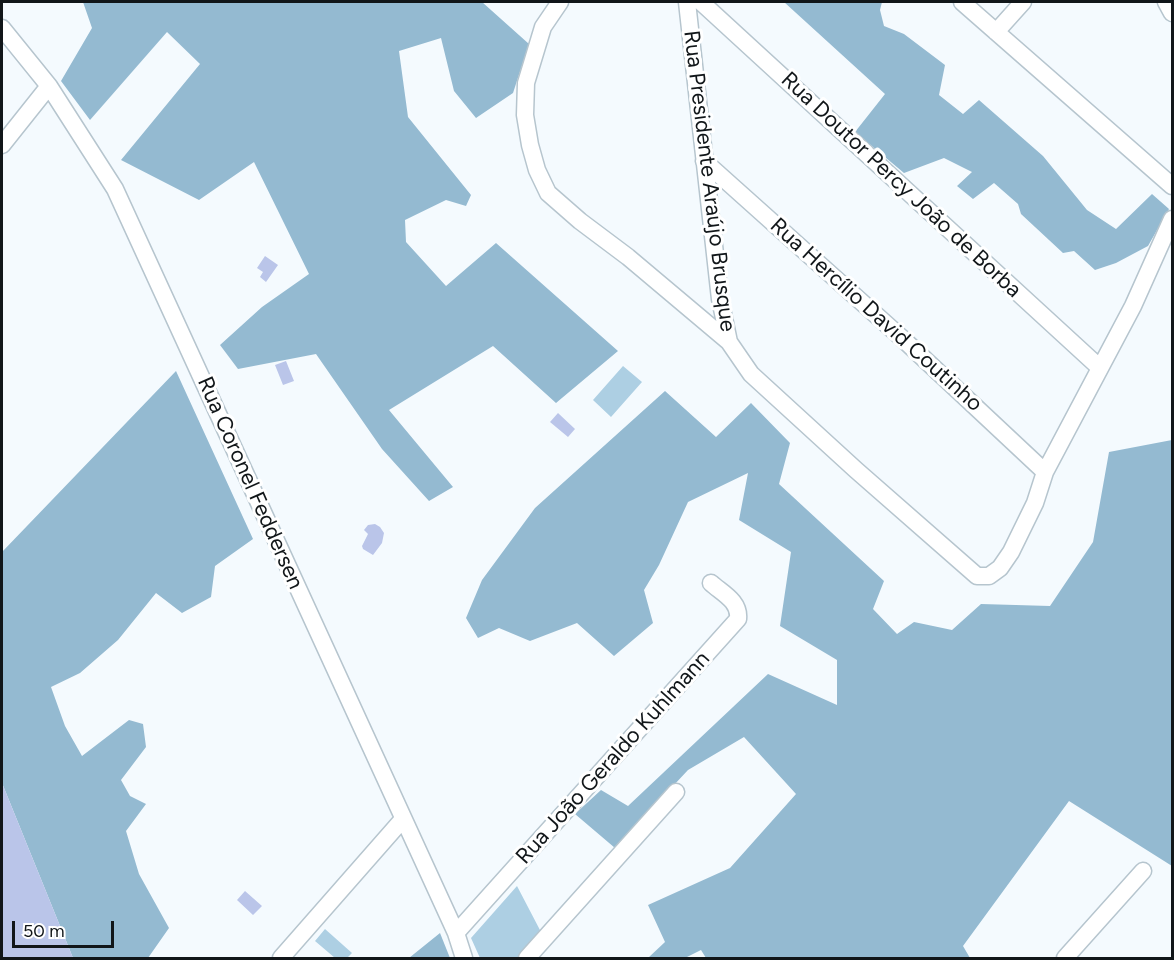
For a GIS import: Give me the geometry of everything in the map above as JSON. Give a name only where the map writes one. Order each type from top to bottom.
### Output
[{"type":"street","points":[[560,2],[543,27],[526,83],[525,115],[537,170],[548,192],[729,342]]},
{"type":"street","name":"Rua Presidente Araújo Brusque","points":[[687,2],[720,299],[729,342],[751,374],[977,576],[989,576],[1000,568],[1011,552],[1035,503],[1045,472]]},
{"type":"street","name":"Rua Doutor Percy João de Borba","points":[[701,2],[1100,368]]},
{"type":"street","points":[[962,2],[1173,186]]},
{"type":"street","points":[[996,32],[1023,2]]},
{"type":"street","points":[[1166,2],[1173,13]]},
{"type":"street","name":"Rua Coronel Feddersen","points":[[2,28],[49,86],[115,189],[456,933],[464,958]]},
{"type":"street","points":[[2,145],[49,86]]},
{"type":"street","name":"Rua Hercílio David Coutinho","points":[[704,161],[904,340],[1045,472]]},
{"type":"street","points":[[1045,472],[1133,306],[1173,219]]},
{"type":"street","name":"Rua João Geraldo Kuhlmann","points":[[456,933],[738,619],[738,609],[734,602],[711,583]]},
{"type":"street","points":[[527,958],[676,792]]},
{"type":"street","points":[[281,958],[403,819]]},
{"type":"street","points":[[1065,958],[1143,871]]},
{"type":"shaded area","points":[[83,2],[482,2],[529,44],[513,93],[476,118],[454,91],[441,38],[399,51],[408,117],[471,195],[466,206],[446,200],[405,220],[406,242],[446,286],[496,243],[618,351],[556,403],[493,346],[389,410],[453,487],[429,501],[382,449],[316,354],[238,369],[220,345],[262,307],[309,274],[254,162],[199,200],[121,160],[200,64],[167,32],[90,120],[61,81],[92,28]]},
{"type":"shaded area","points":[[784,2],[882,2],[880,10],[884,26],[904,34],[945,65],[939,95],[963,114],[979,100],[1043,156],[1087,210],[1116,229],[1152,194],[1169,209],[1148,246],[1116,263],[1095,270],[1074,251],[1063,253],[1021,214],[1018,204],[994,183],[973,199],[957,186],[972,172],[944,158],[904,173],[855,132],[885,94]]},
{"type":"shaded area","points":[[265,256],[278,265],[266,282],[260,277],[263,272],[257,268]]},
{"type":"shaded area","points":[[286,361],[294,381],[283,385],[275,365]]},
{"type":"shaded area","points":[[623,366],[642,382],[611,417],[593,400]]},
{"type":"shaded area","points":[[176,371],[253,539],[215,566],[211,597],[182,613],[156,593],[118,640],[80,673],[51,687],[65,726],[82,756],[129,720],[143,724],[146,747],[121,780],[130,796],[146,804],[126,831],[139,874],[169,928],[148,958],[73,958],[2,783],[2,552]]},
{"type":"shaded area","points":[[665,391],[716,437],[751,403],[790,443],[779,484],[884,581],[873,609],[897,634],[914,622],[952,630],[981,604],[1050,606],[1093,542],[1109,452],[1172,440],[1172,866],[1069,801],[963,946],[970,958],[706,958],[701,950],[685,958],[648,958],[665,942],[648,905],[730,868],[796,794],[744,737],[688,770],[615,848],[575,814],[601,790],[628,806],[768,674],[837,705],[837,660],[780,626],[791,552],[739,520],[748,473],[688,502],[659,565],[644,590],[653,623],[614,656],[577,623],[530,641],[499,628],[478,638],[466,618],[482,580],[535,508]]},
{"type":"shaded area","points":[[558,413],[575,429],[568,437],[550,422]]},
{"type":"shaded area","points":[[375,524],[384,533],[382,543],[373,555],[362,546],[368,534],[364,530],[368,525]]},
{"type":"shaded area","points":[[2,783],[73,958],[2,958]]},
{"type":"shaded area","points":[[517,886],[541,932],[517,958],[480,958],[471,938]]},
{"type":"shaded area","points":[[245,891],[262,906],[253,915],[237,900]]},
{"type":"shaded area","points":[[325,929],[352,953],[347,958],[335,958],[315,941]]},
{"type":"shaded area","points":[[440,933],[450,958],[409,958]]}]
